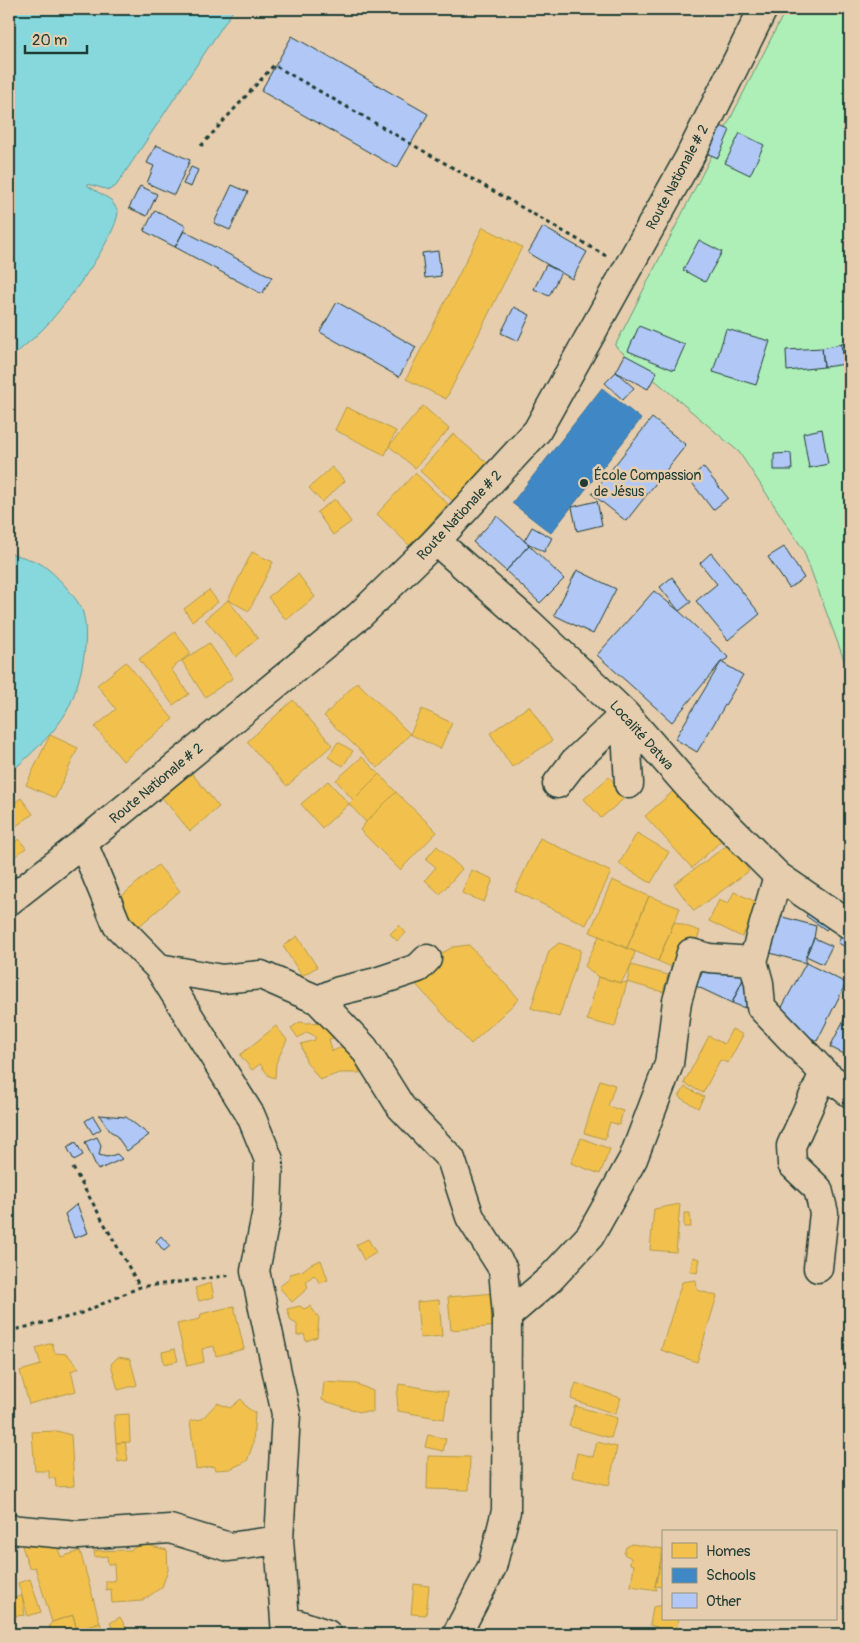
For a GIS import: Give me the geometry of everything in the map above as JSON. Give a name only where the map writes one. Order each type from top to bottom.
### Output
[{"type":"street","name":"Route Nationale # 2","points":[[9,901],[83,843],[359,616],[436,540],[537,431],[689,158],[763,9]]},
{"type":"street","name":"Localité Datwa","points":[[436,540],[528,622],[625,714],[690,788],[778,876],[850,925]]},
{"type":"street","points":[[557,784],[574,762],[625,714]]},
{"type":"street","points":[[625,714],[630,784]]},
{"type":"street","points":[[83,843],[117,925],[159,968],[251,1116],[269,1160],[267,1210],[255,1271],[286,1414],[279,1540],[286,1627],[327,1634]]},
{"type":"street","points":[[778,876],[753,961],[759,983],[761,1007],[824,1073],[850,1093]]},
{"type":"street","points":[[508,1316],[550,1279],[590,1236],[633,1158],[669,1064],[677,1001],[691,953],[709,958],[753,961]]},
{"type":"street","points":[[318,1000],[339,991],[376,982],[418,968],[427,959]]},
{"type":"street","points":[[159,968],[222,979],[261,975],[318,1000],[364,1048],[401,1107],[451,1159],[470,1217],[503,1269],[508,1316],[506,1511],[492,1568],[457,1634]]},
{"type":"street","points":[[818,1268],[824,1212],[818,1188],[792,1164],[791,1146],[824,1073]]},
{"type":"street","points":[[9,1529],[78,1535],[170,1529],[229,1547],[279,1540]]},
{"type":"path","points":[[201,146],[274,65],[628,268]]},
{"type":"path","points":[[73,1168],[140,1287]]},
{"type":"path","points":[[9,1331],[77,1316],[140,1287],[255,1271]]},
{"type":"green space","points":[[786,9],[850,9],[850,676],[803,549],[739,452],[615,346]]},
{"type":"water","points":[[9,9],[234,9],[116,186],[109,190],[88,184],[88,186],[111,200],[118,211],[109,238],[87,274],[50,322],[9,360]]},
{"type":"water","points":[[9,553],[41,564],[65,586],[81,607],[86,638],[79,680],[64,716],[31,754],[9,774]]},
{"type":"building: Homes","points":[[483,227],[522,247],[446,399],[406,379]]},
{"type":"building: Homes","points":[[423,406],[449,429],[415,468],[389,446]]},
{"type":"building: Homes","points":[[346,407],[396,431],[385,455],[335,430]]},
{"type":"building: Homes","points":[[453,434],[487,463],[453,501],[420,471]]},
{"type":"building: Homes","points":[[332,467],[345,481],[322,502],[309,488]]},
{"type":"building: Homes","points":[[415,473],[448,504],[410,546],[377,514]]},
{"type":"building: Homes","points":[[335,499],[351,522],[333,535],[317,512]]},
{"type":"building: Homes","points":[[252,552],[273,562],[249,611],[228,600]]},
{"type":"building: Homes","points":[[298,574],[315,597],[286,620],[268,597]]},
{"type":"building: Homes","points":[[209,590],[218,602],[192,621],[184,609]]},
{"type":"building: Homes","points":[[228,600],[258,638],[236,657],[205,619]]},
{"type":"building: Homes","points":[[175,632],[191,653],[171,669],[189,694],[173,705],[139,659]]},
{"type":"building: Homes","points":[[209,643],[233,678],[205,697],[182,661]]},
{"type":"building: Homes","points":[[126,662],[173,719],[123,761],[95,727],[116,709],[97,685]]},
{"type":"building: Homes","points":[[357,682],[410,734],[378,768],[324,716]]},
{"type":"building: Homes","points":[[293,700],[332,745],[287,786],[247,742]]},
{"type":"building: Homes","points":[[529,706],[552,741],[512,767],[490,733]]},
{"type":"building: Homes","points":[[422,709],[452,723],[440,749],[410,734]]},
{"type":"building: Homes","points":[[50,735],[78,748],[55,798],[26,785]]},
{"type":"building: Homes","points":[[338,742],[353,751],[343,766],[328,757]]},
{"type":"building: Homes","points":[[362,757],[379,774],[353,800],[336,780]]},
{"type":"building: Homes","points":[[189,770],[219,807],[190,831],[159,794]]},
{"type":"building: Homes","points":[[379,774],[396,792],[366,822],[349,804]]},
{"type":"building: Homes","points":[[609,777],[627,796],[601,818],[584,799]]},
{"type":"building: Homes","points":[[328,781],[349,804],[322,828],[301,804]]},
{"type":"building: Homes","points":[[678,787],[724,838],[692,868],[645,816]]},
{"type":"building: Homes","points":[[396,792],[437,832],[400,870],[360,830]]},
{"type":"building: Homes","points":[[21,798],[33,814],[9,831],[9,807]]},
{"type":"building: Homes","points":[[637,833],[669,852],[651,883],[619,864]]},
{"type":"building: Homes","points":[[540,838],[611,872],[586,925],[515,891]]},
{"type":"building: Homes","points":[[19,839],[26,848],[15,856],[9,846]]},
{"type":"building: Homes","points":[[729,844],[749,871],[694,911],[674,884]]},
{"type":"building: Homes","points":[[437,846],[462,869],[440,894],[425,880],[436,867],[426,859]]},
{"type":"building: Homes","points":[[158,865],[180,891],[138,927],[116,901]]},
{"type":"building: Homes","points":[[471,870],[493,879],[484,902],[462,893]]},
{"type":"building: Homes","points":[[612,880],[649,896],[627,948],[590,932]]},
{"type":"building: Homes","points":[[734,892],[759,903],[742,937],[709,921],[719,900],[728,904]]},
{"type":"building: Homes","points":[[649,896],[680,908],[658,961],[627,948]]},
{"type":"building: Homes","points":[[674,922],[700,931],[685,973],[658,961]]},
{"type":"building: Homes","points":[[399,925],[406,933],[397,941],[390,934]]},
{"type":"building: Homes","points":[[297,936],[317,967],[302,976],[283,946]]},
{"type":"building: Homes","points":[[599,936],[635,952],[631,965],[621,983],[598,977],[585,966]]},
{"type":"building: Homes","points":[[559,943],[581,950],[559,1017],[531,1008],[549,951]]},
{"type":"building: Homes","points":[[469,945],[519,999],[471,1044],[411,979],[435,957],[453,947]]},
{"type":"building: Homes","points":[[631,965],[668,975],[663,992],[627,982]]},
{"type":"building: Homes","points":[[598,977],[621,983],[627,982],[615,1027],[587,1020]]},
{"type":"building: Homes","points":[[300,1022],[327,1022],[337,1037],[329,1039],[332,1051],[351,1044],[360,1073],[339,1073],[320,1080],[306,1061],[301,1044],[315,1040],[315,1036],[307,1032],[298,1038],[291,1028]]},
{"type":"building: Homes","points":[[276,1026],[287,1040],[276,1063],[275,1078],[269,1076],[260,1064],[252,1070],[240,1055]]},
{"type":"building: Homes","points":[[732,1029],[743,1035],[728,1063],[720,1060],[703,1093],[684,1083],[709,1036],[724,1044]]},
{"type":"building: Homes","points":[[600,1080],[615,1085],[608,1106],[623,1111],[619,1125],[610,1122],[605,1139],[584,1133]]},
{"type":"building: Homes","points":[[685,1087],[704,1097],[698,1108],[679,1097]]},
{"type":"building: Homes","points":[[581,1138],[610,1149],[600,1174],[571,1163]]},
{"type":"building: Homes","points":[[680,1204],[676,1252],[650,1250],[654,1209]]},
{"type":"building: Homes","points":[[684,1213],[690,1213],[691,1227],[684,1227]]},
{"type":"building: Homes","points":[[368,1239],[376,1253],[364,1260],[356,1245]]},
{"type":"building: Homes","points":[[693,1257],[700,1259],[697,1273],[690,1271]]},
{"type":"building: Homes","points":[[321,1260],[328,1280],[320,1283],[314,1275],[306,1281],[308,1288],[292,1302],[279,1287],[289,1279],[290,1274],[302,1271],[311,1264]]},
{"type":"building: Homes","points":[[696,1280],[697,1290],[717,1296],[697,1362],[661,1350],[682,1282]]},
{"type":"building: Homes","points":[[211,1283],[214,1297],[199,1301],[195,1288]]},
{"type":"building: Homes","points":[[496,1293],[499,1326],[451,1330],[448,1297]]},
{"type":"building: Homes","points":[[439,1300],[442,1336],[420,1338],[417,1302]]},
{"type":"building: Homes","points":[[234,1306],[244,1349],[216,1356],[214,1346],[202,1349],[204,1362],[187,1366],[177,1324],[200,1319],[201,1314]]},
{"type":"building: Homes","points":[[300,1306],[304,1309],[310,1306],[319,1318],[317,1337],[306,1341],[304,1334],[297,1336],[297,1324],[291,1321],[287,1309]]},
{"type":"building: Homes","points":[[52,1343],[55,1353],[67,1354],[79,1368],[71,1371],[76,1391],[29,1404],[20,1371],[41,1365],[36,1348]]},
{"type":"building: Homes","points":[[175,1349],[178,1361],[164,1364],[162,1352]]},
{"type":"building: Homes","points":[[118,1357],[130,1359],[137,1385],[118,1390],[111,1364]]},
{"type":"building: Homes","points":[[324,1382],[357,1384],[373,1391],[373,1412],[360,1412],[322,1400]]},
{"type":"building: Homes","points":[[576,1383],[621,1398],[615,1414],[571,1399]]},
{"type":"building: Homes","points":[[399,1384],[448,1392],[444,1419],[398,1411],[397,1396]]},
{"type":"building: Homes","points":[[241,1399],[246,1407],[255,1413],[253,1444],[247,1461],[230,1469],[216,1470],[214,1466],[196,1469],[190,1421],[202,1419],[217,1403],[230,1408]]},
{"type":"building: Homes","points":[[575,1406],[617,1418],[611,1438],[569,1426]]},
{"type":"building: Homes","points":[[129,1414],[130,1442],[116,1443],[114,1415]]},
{"type":"building: Homes","points":[[57,1431],[71,1435],[74,1486],[56,1487],[55,1478],[49,1478],[49,1471],[35,1471],[32,1432]]},
{"type":"building: Homes","points":[[428,1435],[446,1439],[443,1451],[425,1447]]},
{"type":"building: Homes","points":[[125,1442],[128,1460],[118,1462],[116,1443]]},
{"type":"building: Homes","points":[[597,1442],[617,1447],[609,1485],[572,1477],[577,1453],[593,1457]]},
{"type":"building: Homes","points":[[428,1456],[470,1457],[469,1490],[427,1489]]},
{"type":"building: Homes","points":[[18,1533],[54,1537],[61,1557],[80,1551],[100,1623],[77,1630],[73,1615],[52,1622],[35,1567],[29,1568]]},
{"type":"building: Homes","points":[[143,1544],[167,1550],[168,1570],[162,1587],[142,1601],[112,1603],[111,1589],[106,1590],[106,1581],[115,1581],[114,1564],[108,1564],[107,1556],[95,1557],[94,1551],[130,1550]]},
{"type":"building: Homes","points":[[632,1544],[662,1549],[655,1586],[657,1590],[631,1586],[634,1565],[630,1564],[631,1558],[624,1554],[626,1547]]},
{"type":"building: Homes","points":[[662,1556],[662,1587],[655,1586]]},
{"type":"building: Homes","points":[[30,1579],[41,1612],[28,1616],[18,1583]]},
{"type":"building: Homes","points":[[414,1584],[429,1586],[426,1615],[411,1614]]},
{"type":"building: Homes","points":[[22,1596],[25,1615],[16,1616],[13,1598]]},
{"type":"building: Homes","points":[[662,1605],[662,1620],[678,1620],[675,1634],[656,1634],[657,1627],[650,1625],[653,1607]]},
{"type":"building: Homes","points":[[73,1615],[77,1630],[100,1623],[104,1634],[51,1634],[49,1626],[52,1622]]},
{"type":"building: Homes","points":[[120,1617],[126,1628],[116,1634],[110,1623]]},
{"type":"building: Schools","points":[[602,388],[641,419],[551,533],[512,503]]},
{"type":"building: Other","points":[[292,36],[428,114],[397,168],[261,91]]},
{"type":"building: Other","points":[[718,125],[730,130],[718,158],[706,153]]},
{"type":"building: Other","points":[[740,133],[764,145],[750,175],[725,163]]},
{"type":"building: Other","points":[[156,145],[190,160],[174,195],[147,183],[154,166],[147,163]]},
{"type":"building: Other","points":[[191,167],[198,170],[191,187],[183,184]]},
{"type":"building: Other","points":[[232,185],[248,192],[230,230],[214,223]]},
{"type":"building: Other","points":[[140,186],[157,194],[147,216],[129,208]]},
{"type":"building: Other","points":[[155,210],[186,226],[175,247],[144,231]]},
{"type":"building: Other","points":[[543,227],[587,252],[572,279],[528,253]]},
{"type":"building: Other","points":[[184,231],[272,277],[262,294],[175,247]]},
{"type":"building: Other","points":[[699,240],[722,252],[705,282],[683,270]]},
{"type":"building: Other","points":[[438,251],[441,276],[425,278],[422,253]]},
{"type":"building: Other","points":[[546,265],[561,272],[549,296],[534,289]]},
{"type":"building: Other","points":[[337,302],[416,347],[399,377],[320,332]]},
{"type":"building: Other","points":[[514,307],[530,315],[518,341],[501,333]]},
{"type":"building: Other","points":[[639,326],[685,345],[674,370],[628,351]]},
{"type":"building: Other","points":[[726,329],[770,341],[756,385],[713,372]]},
{"type":"building: Other","points":[[850,342],[850,356],[844,358],[841,344]]},
{"type":"building: Other","points":[[841,344],[846,364],[824,367],[822,348]]},
{"type":"building: Other","points":[[822,348],[824,367],[787,371],[786,350]]},
{"type":"building: Other","points":[[625,355],[657,372],[648,389],[616,372]]},
{"type":"building: Other","points":[[850,357],[850,385],[845,358]]},
{"type":"building: Other","points":[[616,372],[634,388],[623,400],[605,383]]},
{"type":"building: Other","points":[[652,418],[686,445],[626,521],[592,494]]},
{"type":"building: Other","points":[[822,429],[828,464],[809,468],[803,433]]},
{"type":"building: Other","points":[[791,453],[792,470],[774,470],[774,454]]},
{"type":"building: Other","points":[[703,467],[728,498],[713,510],[689,479]]},
{"type":"building: Other","points":[[597,501],[602,525],[577,531],[572,507]]},
{"type":"building: Other","points":[[497,516],[529,545],[506,571],[473,542]]},
{"type":"building: Other","points":[[532,527],[552,538],[544,552],[524,541]]},
{"type":"building: Other","points":[[529,545],[564,579],[540,603],[506,571]]},
{"type":"building: Other","points":[[784,547],[804,578],[789,588],[768,557]]},
{"type":"building: Other","points":[[711,553],[760,614],[728,640],[696,601],[717,584],[700,563]]},
{"type":"building: Other","points":[[577,570],[616,589],[593,634],[554,615]]},
{"type":"building: Other","points":[[672,577],[691,602],[679,611],[660,587]]},
{"type":"building: Other","points":[[654,591],[679,611],[729,658],[721,662],[672,722],[597,655]]},
{"type":"building: Other","points":[[721,662],[743,675],[697,752],[675,739]]},
{"type":"building: Other","points":[[816,902],[832,922],[826,930],[806,916]]},
{"type":"building: Other","points":[[779,916],[816,926],[814,938],[806,956],[806,963],[770,953]]},
{"type":"building: Other","points":[[847,924],[850,925],[850,949],[838,943]]},
{"type":"building: Other","points":[[814,938],[832,946],[823,964],[806,956]]},
{"type":"building: Other","points":[[709,958],[745,975],[732,1003],[696,986]]},
{"type":"building: Other","points":[[806,963],[846,983],[817,1041],[775,1020]]},
{"type":"building: Other","points":[[745,975],[759,983],[745,1008],[732,1003]]},
{"type":"building: Other","points":[[850,1008],[850,1057],[830,1047]]},
{"type":"building: Other","points":[[99,1115],[126,1117],[149,1135],[127,1151]]},
{"type":"building: Other","points":[[93,1116],[101,1129],[93,1134],[85,1121]]},
{"type":"building: Other","points":[[97,1137],[101,1145],[99,1155],[107,1157],[117,1154],[122,1159],[98,1170],[85,1142]]},
{"type":"building: Other","points":[[76,1142],[83,1155],[74,1160],[67,1147]]},
{"type":"building: Other","points":[[77,1204],[88,1233],[74,1238],[65,1214]]},
{"type":"building: Other","points":[[161,1236],[170,1246],[164,1251],[156,1241]]},
{"type":"place","name":"École Compassion de Jésus","points":[[584,483]]}]
